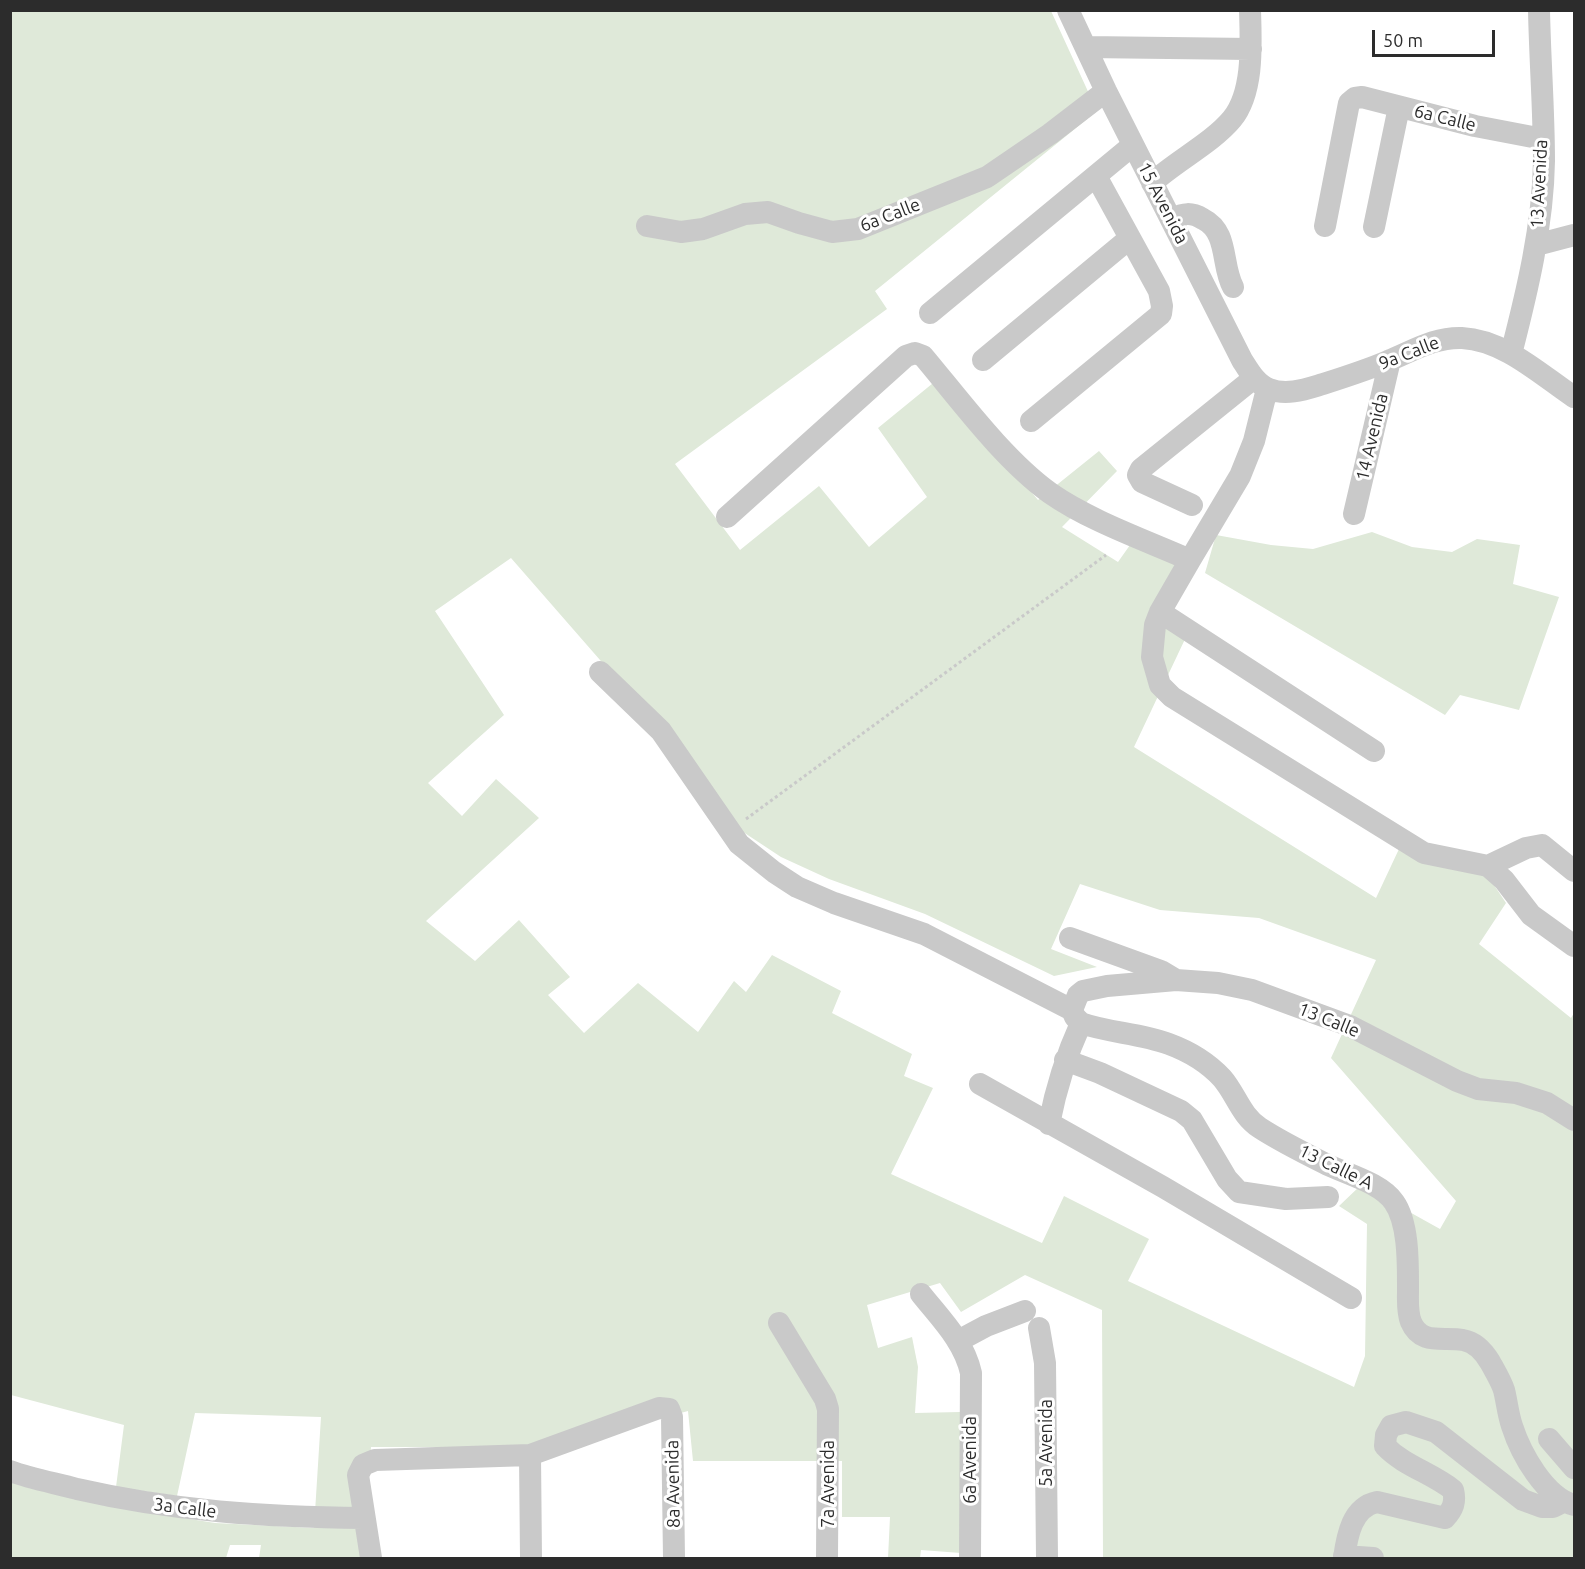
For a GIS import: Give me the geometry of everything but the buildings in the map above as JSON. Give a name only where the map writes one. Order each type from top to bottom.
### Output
[{"type":"street","name":"15 Avenida","points":[[1068,10],[1106,91],[1242,360],[1261,384]]},
{"type":"street","points":[[1152,183],[1232,119],[1245,97],[1251,49],[1250,10]]},
{"type":"street","name":"13 Avenida","points":[[1511,354],[1528,290],[1536,244],[1544,163],[1539,10]]},
{"type":"street","points":[[1086,47],[1251,49]]},
{"type":"street","name":"6a Calle","points":[[648,226],[681,232],[703,229],[745,214],[768,212],[799,224],[832,232],[858,229],[987,177],[1050,134],[1106,91]]},
{"type":"street","name":"6a Calle","points":[[1325,226],[1349,103],[1355,98],[1362,97],[1475,126],[1543,139]]},
{"type":"street","points":[[1374,227],[1400,107]]},
{"type":"street","points":[[930,313],[1133,145]]},
{"type":"street","points":[[1031,421],[1161,314],[1159,291],[1096,176]]},
{"type":"street","points":[[1171,219],[1189,213],[1212,225],[1221,239],[1228,277],[1233,287]]},
{"type":"street","points":[[1536,244],[1575,235]]},
{"type":"street","points":[[983,360],[1130,238]]},
{"type":"street","name":"9a Calle","points":[[1261,384],[1284,393],[1311,388],[1390,360],[1420,346],[1442,339],[1464,338],[1492,345],[1511,354],[1575,397]]},
{"type":"street","points":[[727,517],[906,356],[915,353],[923,356],[998,444],[1050,493],[1099,519],[1190,560]]},
{"type":"street","name":"14 Avenida","points":[[1354,514],[1390,360]]},
{"type":"street","points":[[1192,505],[1142,482],[1138,475],[1141,469],[1261,384]]},
{"type":"street","points":[[1261,384],[1254,441],[1240,476],[1160,612],[1155,625],[1152,657],[1160,685],[1172,697],[1424,853],[1488,866],[1504,880],[1531,915],[1575,946]]},
{"type":"street","points":[[1160,612],[1374,751]]},
{"type":"street","points":[[600,672],[666,737],[730,831],[746,849],[774,872],[797,887],[834,903],[924,934],[1076,1012],[1049,1124]]},
{"type":"street","points":[[1488,866],[1527,848],[1542,845],[1575,871]]},
{"type":"street","points":[[1070,938],[1161,971],[1176,980]]},
{"type":"street","name":"13 Calle","points":[[1076,1012],[1078,995],[1083,991],[1107,986],[1176,980],[1218,983],[1252,990],[1350,1026],[1457,1082],[1478,1089],[1516,1094],[1547,1103],[1575,1120]]},
{"type":"street","name":"13 Calle A","points":[[1076,1012],[1096,1028],[1168,1044],[1201,1060],[1222,1079],[1247,1118],[1259,1128],[1323,1163],[1384,1190],[1395,1203],[1403,1222],[1408,1263],[1408,1315],[1412,1325],[1418,1333],[1437,1340],[1462,1340],[1479,1347],[1489,1360],[1503,1388],[1512,1426],[1532,1466],[1546,1485],[1569,1503]]},
{"type":"street","points":[[1065,1060],[1100,1072],[1181,1111],[1192,1120],[1227,1179],[1239,1192],[1286,1199],[1328,1197]]},
{"type":"street","points":[[980,1084],[1163,1187],[1351,1298]]},
{"type":"street","points":[[921,1294],[953,1334],[986,1326],[1025,1311]]},
{"type":"street","name":"7a Avenida","points":[[779,1323],[825,1400],[828,1409],[827,1558]]},
{"type":"street","name":"5a Avenida","points":[[1039,1328],[1045,1363],[1047,1558]]},
{"type":"street","name":"6a Avenida","points":[[953,1334],[968,1362],[971,1373],[970,1558]]},
{"type":"street","name":"8a Avenida","points":[[530,1455],[659,1408],[669,1409],[672,1417],[674,1558]]},
{"type":"street","points":[[1373,1558],[1344,1557],[1349,1532],[1358,1511],[1367,1504],[1377,1502],[1445,1518],[1452,1510],[1455,1499],[1454,1490],[1441,1480],[1397,1458],[1385,1446],[1386,1435],[1391,1426],[1406,1422],[1436,1432],[1523,1500],[1542,1507],[1569,1503]]},
{"type":"street","points":[[1549,1439],[1575,1468]]},
{"type":"street","points":[[371,1558],[358,1474],[363,1465],[375,1460],[530,1455],[531,1558]]},
{"type":"street","name":"3a Calle","points":[[10,1471],[97,1493],[154,1505],[198,1511],[282,1517],[364,1518]]},
{"type":"path","points":[[730,831],[1106,555]]},
{"type":"green space","points":[[11,11],[1051,11],[1097,111],[875,291],[887,309],[675,464],[740,550],[819,486],[869,547],[927,497],[878,428],[938,379],[1038,500],[1099,451],[1117,471],[1062,527],[1118,562],[1130,545],[1181,566],[1152,619],[1186,637],[1134,747],[1376,898],[1399,849],[1486,873],[1506,903],[1479,944],[1571,1018],[1574,1013],[1574,1558],[1103,1558],[1102,1310],[1025,1275],[961,1312],[940,1283],[867,1305],[878,1348],[912,1337],[918,1367],[915,1413],[960,1412],[961,1553],[921,1550],[920,1558],[888,1558],[890,1517],[842,1517],[842,1461],[693,1461],[688,1411],[556,1447],[371,1447],[364,1558],[259,1558],[261,1545],[230,1545],[226,1558],[11,1558],[10,1481],[102,1505],[215,1523],[314,1528],[321,1417],[195,1413],[177,1496],[116,1487],[124,1425],[11,1395]],"holes":[[[511,558],[600,660],[731,824],[781,857],[829,879],[925,914],[1054,976],[1097,967],[1051,949],[1080,884],[1160,910],[1259,918],[1376,960],[1331,1058],[1456,1201],[1440,1229],[1361,1185],[1339,1206],[1367,1224],[1365,1356],[1354,1387],[1128,1281],[1149,1239],[1064,1196],[1042,1243],[891,1174],[933,1088],[904,1076],[912,1054],[832,1013],[841,991],[772,955],[746,992],[734,981],[698,1032],[638,983],[584,1033],[548,995],[570,977],[519,920],[475,961],[426,921],[539,818],[496,779],[462,816],[428,783],[504,715],[435,611]]]},
{"type":"green space","points":[[1372,532],[1412,547],[1452,552],[1477,539],[1520,545],[1513,584],[1559,597],[1519,710],[1460,695],[1445,715],[1205,573],[1216,535],[1271,545],[1313,549]]}]
